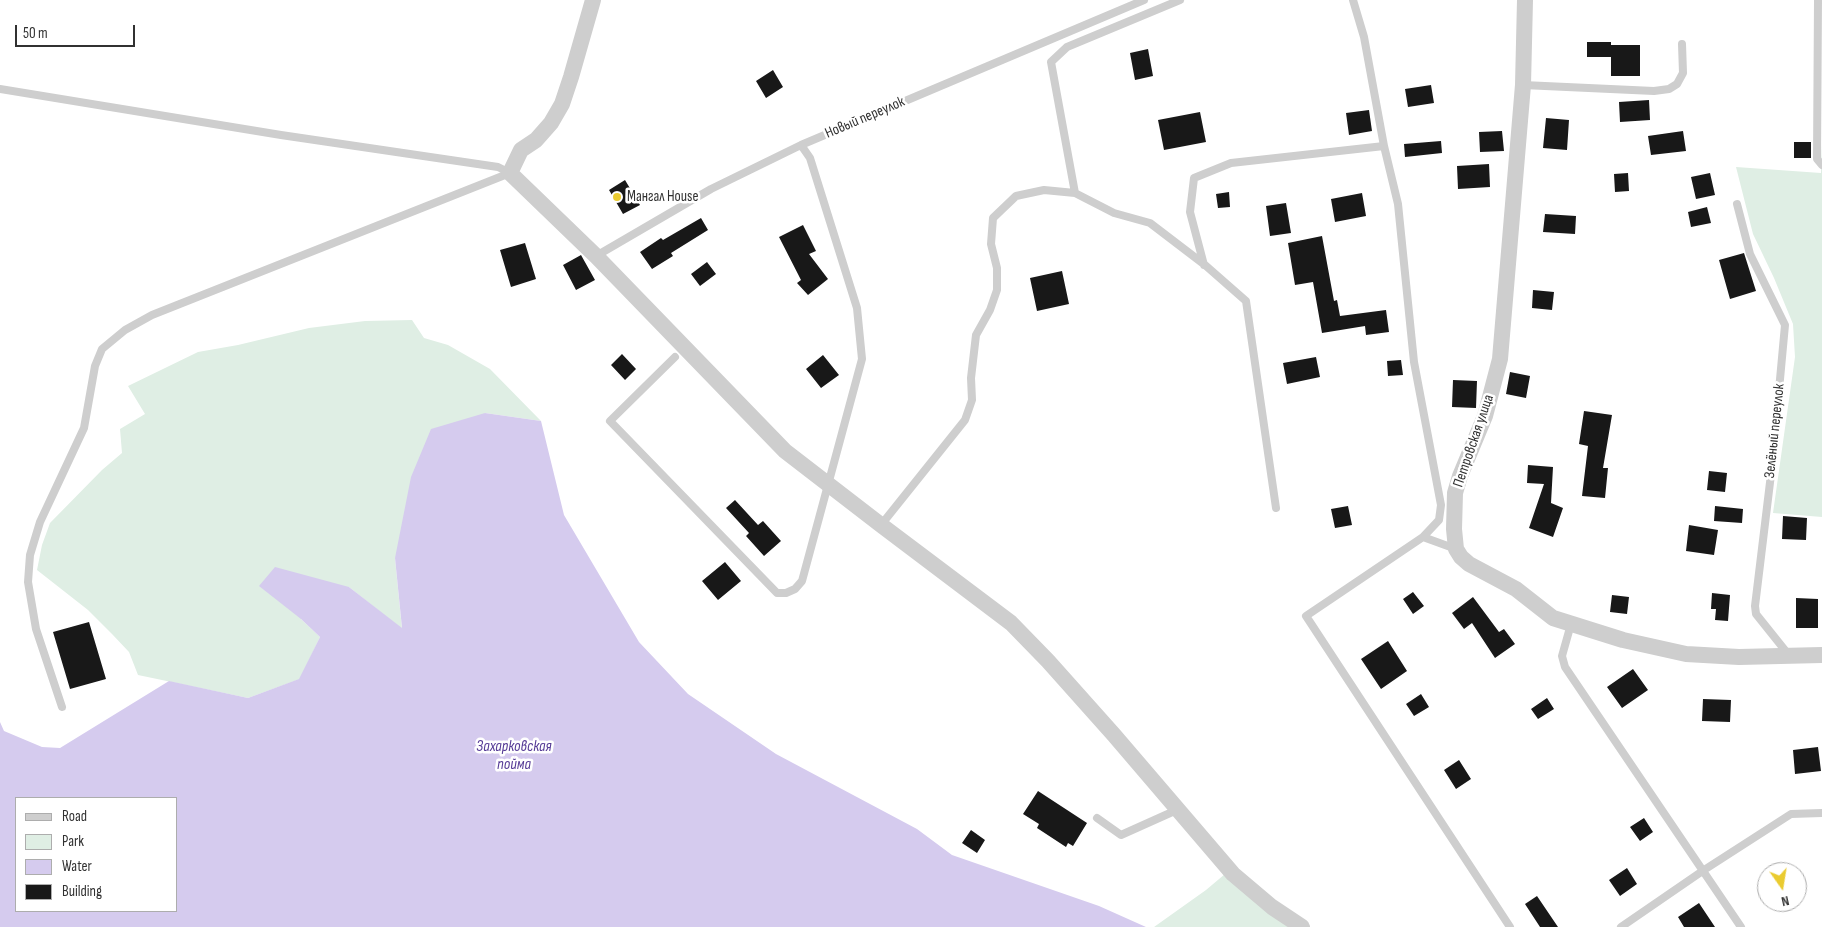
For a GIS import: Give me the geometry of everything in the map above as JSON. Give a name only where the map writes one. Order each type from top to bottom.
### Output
[{"type":"street","points":[[593,0],[562,104],[551,123],[536,140],[521,150],[510,172],[596,256],[785,451],[1011,623],[1081,698],[1179,809],[1233,874],[1272,907],[1302,927]]},
{"type":"street","name":"Петровская улица","points":[[1456,549],[1454,529],[1455,493],[1460,476],[1485,416],[1500,359],[1523,85],[1525,0]]},
{"type":"street","points":[[1456,549],[1469,564],[1516,589],[1553,618],[1623,640],[1686,654],[1739,657],[1822,655]]},
{"type":"lane","name":"Новый переулок","points":[[596,256],[711,189],[801,145],[1144,0]]},
{"type":"lane","points":[[1075,193],[1051,62],[1067,47],[1180,0]]},
{"type":"lane","points":[[1353,0],[1364,37],[1384,146],[1398,204],[1414,362],[1441,505],[1439,520],[1423,537],[1306,616],[1510,927]]},
{"type":"lane","points":[[1818,0],[1817,159],[1822,165]]},
{"type":"lane","points":[[1523,85],[1654,92],[1669,89],[1678,84],[1683,73],[1682,44]]},
{"type":"lane","points":[[0,89],[281,135],[498,167],[510,172]]},
{"type":"lane","points":[[674,357],[610,421],[777,593],[796,589],[802,581],[862,359],[857,308],[810,158],[801,145]]},
{"type":"lane","points":[[1205,265],[1190,212],[1194,178],[1231,163],[1384,146]]},
{"type":"lane","points":[[62,707],[36,629],[28,582],[30,555],[40,522],[84,428],[95,366],[102,349],[125,330],[152,315],[510,172]]},
{"type":"lane","points":[[881,525],[965,420],[972,400],[971,378],[976,335],[990,310],[997,290],[997,268],[991,244],[992,218],[1016,196],[1044,190],[1075,193],[1114,213],[1150,223],[1205,265],[1246,301],[1276,508]]},
{"type":"lane","name":"Зелёный переулок","points":[[1737,204],[1750,254],[1786,325],[1772,466],[1755,606],[1756,614],[1789,656]]},
{"type":"lane","points":[[1423,537],[1456,549]]},
{"type":"lane","points":[[1571,624],[1562,656],[1565,667],[1741,927]]},
{"type":"lane","points":[[1097,818],[1121,835],[1179,809]]},
{"type":"lane","points":[[1621,927],[1704,870],[1791,814],[1822,813]]},
{"type":"green space","points":[[1822,144],[1822,517],[1773,513],[1795,357],[1793,324],[1753,234],[1736,167],[1821,173]]},
{"type":"green space","points":[[412,320],[424,338],[448,345],[490,369],[541,421],[485,413],[395,558],[402,629],[349,587],[301,619],[320,637],[300,679],[248,698],[138,675],[129,652],[112,634],[88,610],[37,570],[42,545],[50,523],[102,470],[122,453],[120,429],[145,414],[128,386],[198,352],[238,345],[309,328],[365,321]]},
{"type":"green space","points":[[1225,874],[1288,927],[1154,927],[1206,890]]},
{"type":"water","name":"Захарковская пойма","points":[[485,413],[541,421],[564,515],[639,642],[688,694],[776,754],[917,829],[952,855],[1099,906],[1146,927],[0,927],[0,722],[4,731],[42,747],[60,748],[169,681],[248,698],[299,679],[320,637],[301,619],[259,586],[275,567],[349,587],[402,628],[395,558],[411,477],[431,429]]},
{"type":"building","points":[[1587,42],[1611,42],[1611,45],[1640,45],[1640,76],[1611,76],[1611,57],[1587,57]]},
{"type":"building","points":[[1148,49],[1153,76],[1135,80],[1130,53]]},
{"type":"building","points":[[773,70],[783,87],[766,98],[756,81]]},
{"type":"building","points":[[1431,85],[1434,103],[1408,107],[1405,89]]},
{"type":"building","points":[[1649,100],[1650,120],[1620,122],[1619,102]]},
{"type":"building","points":[[1369,110],[1372,131],[1349,135],[1346,113]]},
{"type":"building","points":[[1200,112],[1206,142],[1164,150],[1158,120]]},
{"type":"building","points":[[1546,118],[1569,120],[1567,150],[1543,148]]},
{"type":"building","points":[[1502,131],[1504,151],[1480,152],[1479,132]]},
{"type":"building","points":[[1683,131],[1686,151],[1651,155],[1648,136]]},
{"type":"building","points":[[1441,141],[1442,153],[1405,157],[1404,144]]},
{"type":"building","points":[[1794,142],[1811,142],[1811,158],[1794,158]]},
{"type":"building","points":[[1489,164],[1490,187],[1458,189],[1457,166]]},
{"type":"building","points":[[1628,173],[1629,191],[1615,192],[1614,174]]},
{"type":"building","points":[[1710,173],[1715,195],[1696,199],[1691,177]]},
{"type":"building","points":[[625,180],[640,205],[623,214],[609,190]]},
{"type":"building","points":[[1229,192],[1230,207],[1218,208],[1216,194]]},
{"type":"building","points":[[1362,193],[1366,216],[1335,222],[1331,199]]},
{"type":"building","points":[[1286,203],[1291,233],[1270,236],[1266,206]]},
{"type":"building","points":[[1707,207],[1711,223],[1691,227],[1688,212]]},
{"type":"building","points":[[1545,214],[1576,216],[1575,234],[1543,232]]},
{"type":"building","points":[[701,218],[708,230],[671,253],[673,256],[652,269],[640,252],[661,238],[663,240]]},
{"type":"building","points":[[803,225],[816,251],[809,254],[828,279],[808,295],[797,283],[801,280],[779,237]]},
{"type":"building","points":[[1322,236],[1334,301],[1337,300],[1340,316],[1386,310],[1389,332],[1366,335],[1365,326],[1322,333],[1313,282],[1295,285],[1288,243]]},
{"type":"building","points":[[525,243],[536,279],[511,287],[500,250]]},
{"type":"building","points":[[1744,253],[1756,291],[1730,299],[1719,260]]},
{"type":"building","points":[[581,255],[595,280],[576,290],[563,265]]},
{"type":"building","points":[[707,262],[716,274],[700,286],[691,274]]},
{"type":"building","points":[[1062,271],[1069,304],[1037,311],[1030,278]]},
{"type":"building","points":[[1533,290],[1554,292],[1552,310],[1532,308]]},
{"type":"building","points":[[622,354],[636,369],[625,380],[611,365]]},
{"type":"building","points":[[823,355],[839,375],[821,388],[806,369]]},
{"type":"building","points":[[1316,357],[1320,377],[1287,384],[1283,363]]},
{"type":"building","points":[[1401,360],[1403,375],[1388,376],[1387,361]]},
{"type":"building","points":[[1510,372],[1530,376],[1526,398],[1506,394]]},
{"type":"building","points":[[1453,380],[1477,381],[1476,408],[1452,407]]},
{"type":"building","points":[[1584,411],[1612,415],[1603,468],[1608,468],[1605,498],[1582,496],[1588,446],[1579,444]]},
{"type":"building","points":[[1528,465],[1553,467],[1551,503],[1563,508],[1553,537],[1529,528],[1544,484],[1527,483]]},
{"type":"building","points":[[1709,471],[1727,473],[1725,492],[1707,490]]},
{"type":"building","points":[[735,500],[758,525],[763,521],[781,541],[764,556],[746,536],[749,533],[726,508]]},
{"type":"building","points":[[1348,506],[1352,525],[1335,528],[1331,509]]},
{"type":"building","points":[[1715,506],[1743,509],[1742,523],[1714,521]]},
{"type":"building","points":[[1783,516],[1807,518],[1806,540],[1782,539]]},
{"type":"building","points":[[1689,525],[1718,530],[1714,555],[1686,551]]},
{"type":"building","points":[[725,562],[741,581],[718,600],[702,581]]},
{"type":"building","points":[[1413,592],[1424,606],[1413,614],[1403,599]]},
{"type":"building","points":[[1712,593],[1730,595],[1728,621],[1715,620],[1716,609],[1711,609]]},
{"type":"building","points":[[1612,595],[1629,597],[1627,614],[1610,612]]},
{"type":"building","points":[[1473,597],[1499,632],[1504,629],[1515,644],[1495,658],[1472,623],[1464,629],[1452,613]]},
{"type":"building","points":[[1796,598],[1818,599],[1818,628],[1796,628]]},
{"type":"building","points":[[89,622],[106,679],[70,689],[53,632]]},
{"type":"building","points":[[1388,641],[1407,671],[1381,689],[1361,659]]},
{"type":"building","points":[[1633,669],[1648,690],[1622,708],[1607,687]]},
{"type":"building","points":[[1421,694],[1429,707],[1414,716],[1406,704]]},
{"type":"building","points":[[1547,698],[1554,709],[1538,719],[1531,709]]},
{"type":"building","points":[[1703,699],[1731,700],[1730,722],[1702,721]]},
{"type":"building","points":[[1818,747],[1821,771],[1795,774],[1793,750]]},
{"type":"building","points":[[1459,760],[1471,779],[1456,789],[1444,770]]},
{"type":"building","points":[[1038,791],[1087,823],[1073,846],[1068,843],[1066,847],[1037,828],[1039,824],[1023,814]]},
{"type":"building","points":[[1644,818],[1653,832],[1640,841],[1630,827]]},
{"type":"building","points":[[971,830],[985,840],[977,853],[962,843]]},
{"type":"building","points":[[1627,868],[1637,884],[1620,896],[1609,880]]},
{"type":"building","points":[[1537,896],[1558,927],[1540,927],[1525,904]]},
{"type":"building","points":[[1699,903],[1715,927],[1684,927],[1678,917]]},
{"type":"place","name":"Мангал House","points":[[617,197]]}]
